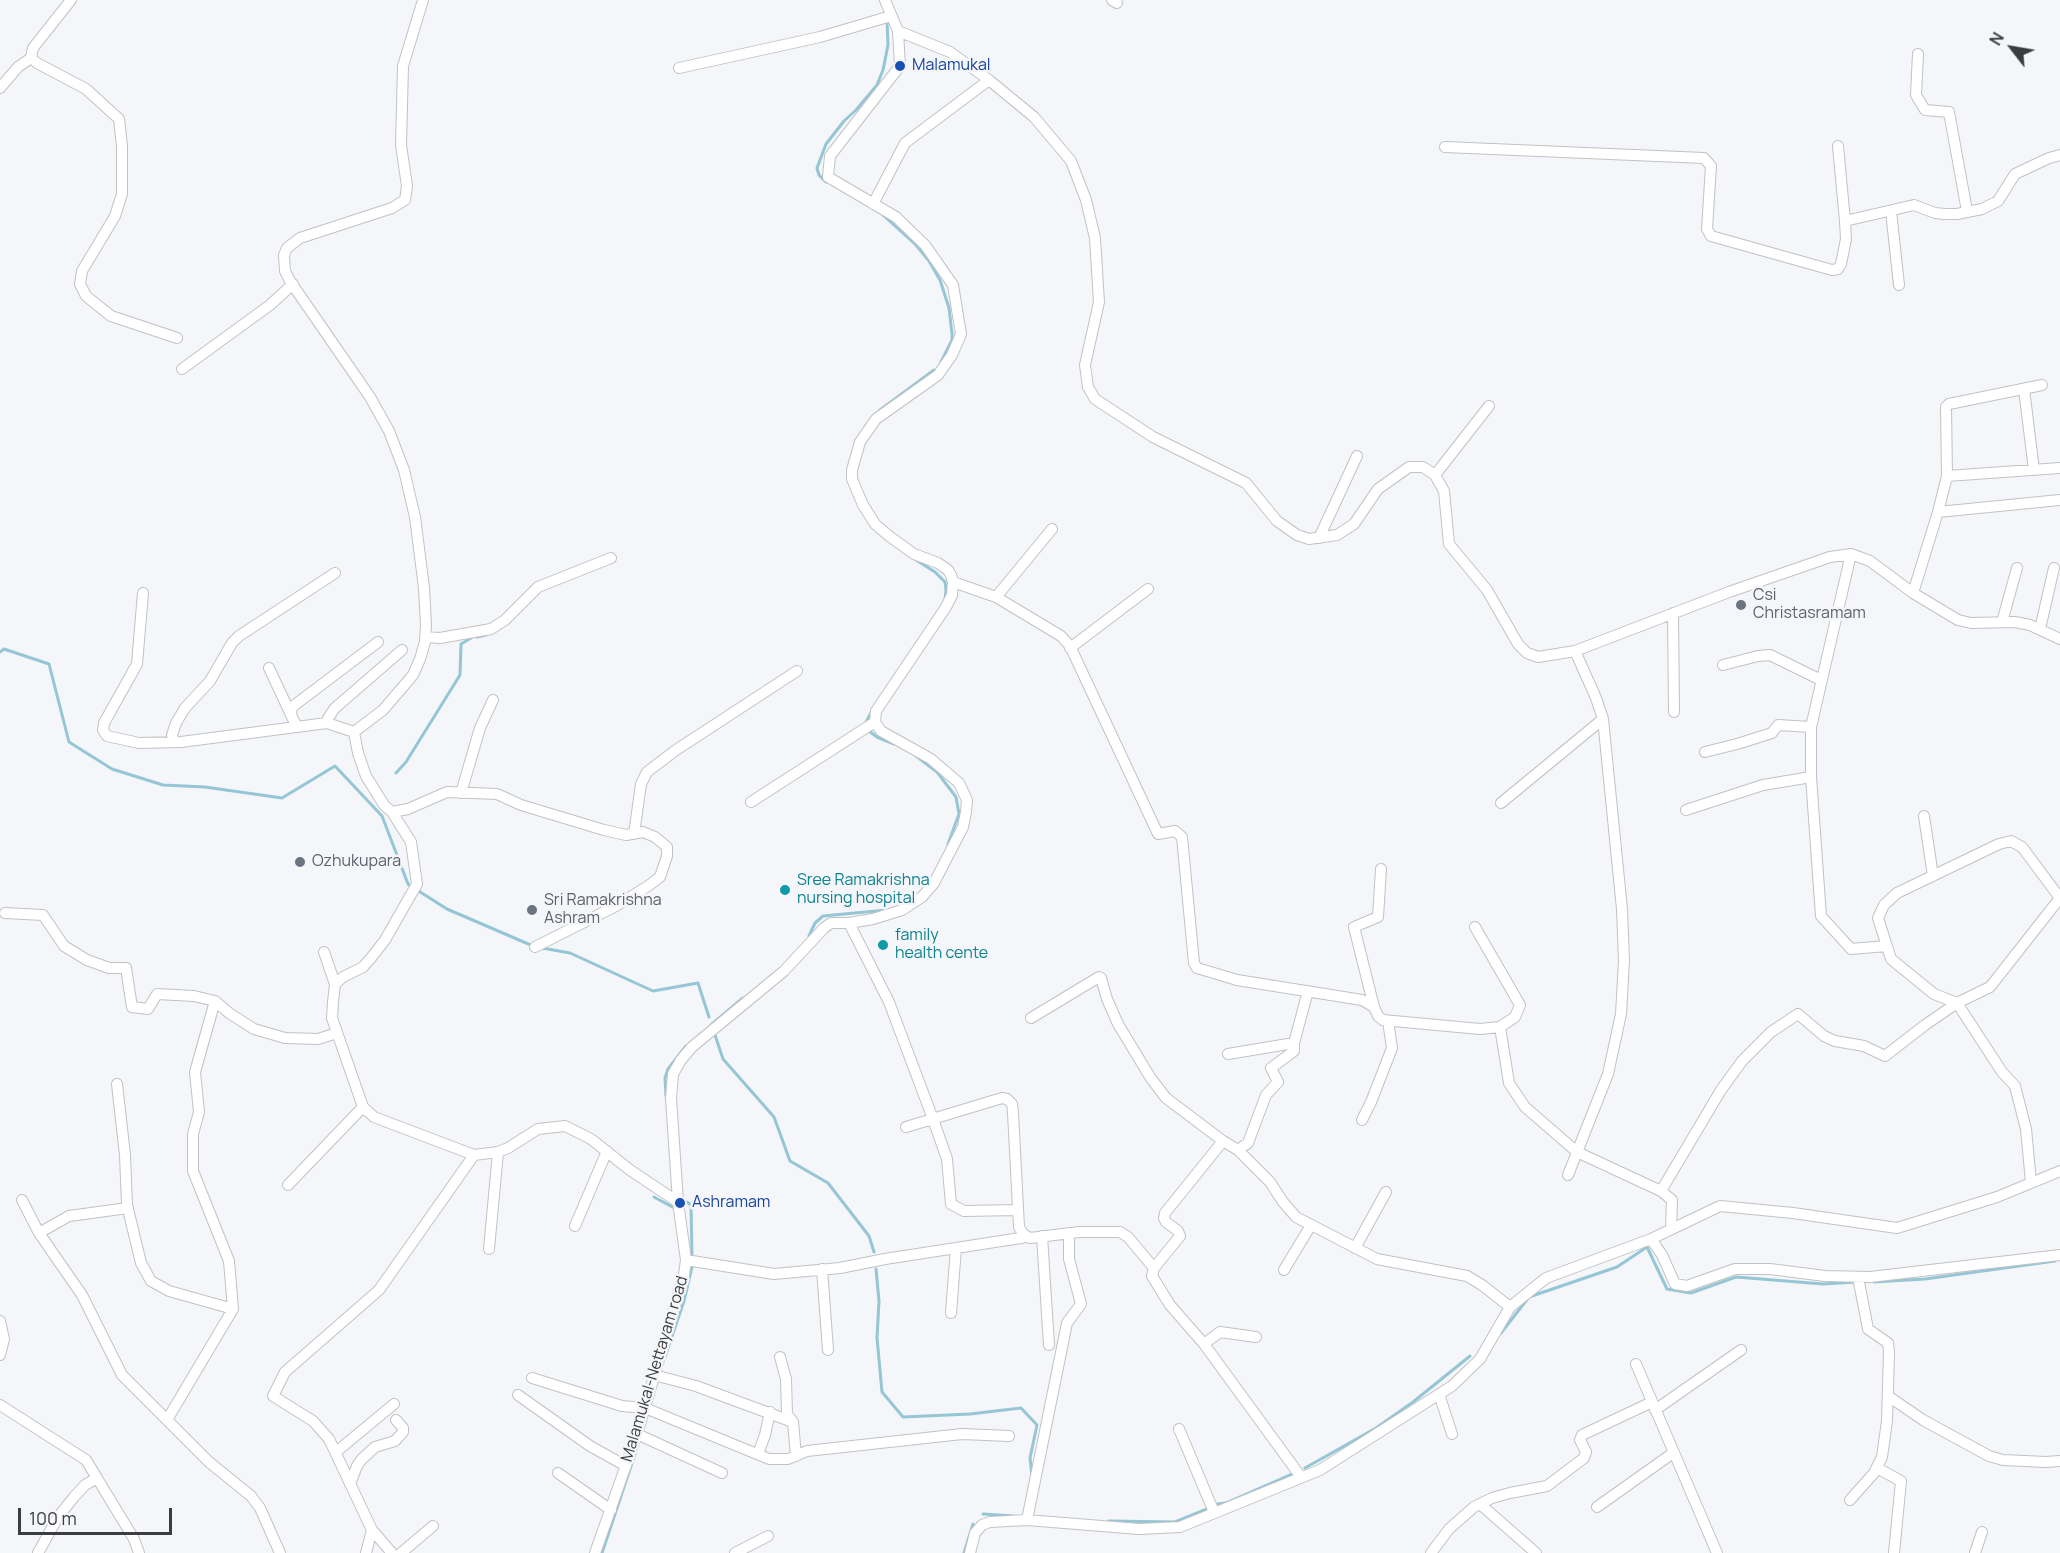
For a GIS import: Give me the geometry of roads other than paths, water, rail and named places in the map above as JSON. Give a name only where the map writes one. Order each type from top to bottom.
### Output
[{"type":"street","points":[[0,88],[18,67],[31,58],[33,48],[71,0]]},
{"type":"street","points":[[354,732],[383,710],[413,675],[420,659],[425,637],[424,588],[415,517],[397,449],[370,397],[285,271],[284,261],[287,248],[294,241],[306,235],[392,208],[406,197],[407,186],[401,145],[403,66],[423,0]]},
{"type":"street","points":[[752,802],[875,722],[876,711],[952,595],[953,582],[948,570],[914,554],[875,524],[863,505],[852,479],[852,470],[860,442],[876,419],[938,375],[952,355],[961,334],[953,285],[925,245],[896,217],[828,177],[830,156],[900,66],[898,31],[891,16],[888,1]]},
{"type":"street","points":[[678,68],[820,37],[891,16]]},
{"type":"street","points":[[898,31],[950,52],[989,80],[1034,117],[1071,161],[1086,200],[1095,238],[1099,302],[1085,365],[1089,387],[1095,399],[1153,438],[1246,483],[1277,521],[1297,535],[1309,539],[1337,535],[1354,524],[1378,489],[1409,467],[1423,467],[1435,475],[1444,491],[1449,544],[1487,590],[1518,644],[1527,653],[1538,657],[1575,651],[1804,565],[1830,557],[1851,554],[1870,561],[1913,593],[1958,620],[1971,623],[2014,622],[2040,629],[2060,639]]},
{"type":"street","points":[[1918,54],[1916,95],[1926,110],[1949,112],[1966,211]]},
{"type":"street","points":[[31,58],[86,89],[119,119],[122,146],[122,194],[115,216],[82,271],[81,284],[86,296],[111,316],[177,338]]},
{"type":"street","points":[[873,204],[905,143],[989,80]]},
{"type":"street","points":[[1445,147],[1704,158],[1711,166],[1707,229],[1711,236],[1832,270],[1842,264],[1846,239],[1838,146]]},
{"type":"street","points":[[1845,221],[1914,206],[1935,213],[1956,214],[1982,209],[1998,201],[2015,174],[2060,154]]},
{"type":"street","points":[[1891,212],[1899,285]]},
{"type":"street","points":[[182,369],[270,305],[293,284]]},
{"type":"street","points":[[1913,593],[1947,476],[1945,410],[1947,405],[2042,385]]},
{"type":"street","points":[[2024,389],[2034,470]]},
{"type":"street","points":[[1435,475],[1489,406]]},
{"type":"street","points":[[1319,538],[1357,456]]},
{"type":"street","points":[[1947,476],[2060,468]]},
{"type":"street","points":[[1938,512],[2060,500]]},
{"type":"street","points":[[996,597],[1052,529]]},
{"type":"street","points":[[1851,554],[1812,728],[1810,777],[1821,916],[1851,950],[1887,946]]},
{"type":"street","points":[[425,637],[440,638],[491,629],[505,620],[538,587],[611,558]]},
{"type":"street","points":[[2001,622],[2017,568]]},
{"type":"street","points":[[2040,629],[2054,568]]},
{"type":"street","points":[[174,742],[172,735],[176,723],[185,708],[210,681],[232,643],[239,636],[335,573]]},
{"type":"street","points":[[953,582],[996,597],[1061,636],[1070,648],[1158,834],[1174,831],[1182,837],[1194,963],[1197,968],[1236,980],[1362,1000],[1374,1007]]},
{"type":"street","points":[[1070,648],[1148,589]]},
{"type":"street","points":[[143,593],[137,664],[104,723],[103,730],[107,736],[139,743],[174,742],[327,723],[354,732]]},
{"type":"street","points":[[1673,613],[1674,712]]},
{"type":"street","points":[[291,715],[292,707],[378,642]]},
{"type":"street","points":[[327,723],[335,708],[402,650]]},
{"type":"street","points":[[1568,1175],[1608,1074],[1621,1014],[1624,961],[1622,909],[1603,719],[1575,651]]},
{"type":"street","points":[[1723,665],[1770,655],[1821,680]]},
{"type":"street","points":[[269,668],[297,727]]},
{"type":"street","points":[[634,834],[641,784],[647,772],[659,761],[797,671]]},
{"type":"street","points":[[461,793],[480,728],[493,700]]},
{"type":"street","points":[[1501,802],[1603,719]]},
{"type":"street","name":"Malamukal-Nettayam road","points":[[595,1553],[637,1434],[684,1275],[686,1260],[678,1202],[671,1086],[673,1074],[692,1047],[784,970],[831,923],[849,923],[902,910],[922,897],[934,883],[963,827],[967,800],[959,783],[931,759],[881,731],[875,722]]},
{"type":"street","points":[[1705,752],[1772,733],[1778,724],[1812,728]]},
{"type":"street","points":[[335,984],[343,977],[363,967],[371,958],[385,940],[417,884],[411,842],[366,776],[354,732]]},
{"type":"street","points":[[1686,810],[1763,785],[1810,777]]},
{"type":"street","points":[[392,812],[408,809],[447,792],[497,794],[521,805],[604,830],[626,835],[643,832],[655,837],[667,847],[667,856],[660,877],[616,906],[535,947]]},
{"type":"street","points":[[1924,816],[1933,876]]},
{"type":"street","points":[[1661,1191],[1721,1090],[1742,1061],[1771,1032],[1798,1014],[1824,1036],[1835,1041],[1864,1046],[1885,1056],[1957,1003],[1989,987],[2060,898],[2022,847],[2011,841],[2000,844],[1897,893],[1884,905],[1878,918],[1891,959],[1934,994],[1957,1003],[2002,1072],[2015,1086],[2026,1129],[2031,1182]]},
{"type":"street","points":[[1382,869],[1378,917],[1354,927],[1374,1007],[1380,1018],[1388,1021],[1480,1029],[1500,1027],[1515,1017],[1520,1008],[1519,1002],[1475,927]]},
{"type":"street","points":[[5,912],[43,915],[64,946],[87,960],[109,968],[126,968],[132,1007],[148,1009],[157,994],[194,996],[215,1001],[254,1029],[285,1038],[318,1039],[338,1033]]},
{"type":"street","points":[[849,923],[889,1002],[933,1119],[946,1159],[951,1204],[964,1211],[1018,1210]]},
{"type":"street","points":[[324,952],[335,984],[332,1018],[363,1107],[374,1117],[474,1155],[498,1152],[508,1148],[538,1129],[565,1126],[591,1139],[630,1170],[678,1202]]},
{"type":"street","points":[[1031,1018],[1070,993],[1101,978],[1118,1024],[1150,1077],[1166,1098],[1238,1150],[1270,1182],[1288,1209],[1296,1216],[1377,1259],[1467,1276],[1510,1307]]},
{"type":"street","points":[[1238,1150],[1248,1143],[1266,1095],[1278,1082],[1272,1068],[1294,1051],[1294,1043],[1308,991]]},
{"type":"street","points":[[167,1420],[233,1308],[229,1261],[193,1171],[193,1134],[199,1112],[195,1072],[215,1001]]},
{"type":"street","points":[[1362,1120],[1392,1048],[1388,1021]]},
{"type":"street","points":[[1500,1027],[1509,1083],[1525,1107],[1577,1152],[1661,1191],[1672,1200],[1671,1229]]},
{"type":"street","points":[[1227,1054],[1294,1043]]},
{"type":"street","points":[[117,1084],[128,1208],[141,1263],[151,1281],[169,1291],[233,1308]]},
{"type":"street","points":[[906,1127],[1002,1098],[1010,1101],[1013,1113],[1019,1227],[1027,1237]]},
{"type":"street","points":[[288,1185],[363,1107]]},
{"type":"street","points":[[1223,1141],[1165,1213],[1164,1220],[1178,1231],[1180,1236],[1154,1268],[1152,1276],[1170,1305],[1204,1344],[1301,1477]]},
{"type":"street","points":[[574,1226],[607,1151]]},
{"type":"street","points":[[489,1249],[498,1152]]},
{"type":"street","points":[[392,1553],[372,1530],[361,1511],[329,1439],[313,1421],[273,1396],[285,1372],[379,1290],[474,1155]]},
{"type":"street","points":[[970,1553],[973,1536],[982,1525],[990,1522],[1028,1517],[1160,1530],[1180,1527],[1320,1470],[1452,1386],[1480,1359],[1510,1307],[1546,1278],[1651,1239],[1720,1206],[1793,1213],[1897,1228],[1997,1197],[2060,1171]]},
{"type":"street","points":[[1355,1248],[1386,1192]]},
{"type":"street","points":[[22,1200],[39,1233],[82,1295],[122,1375],[209,1462],[251,1496],[260,1508],[280,1553]]},
{"type":"street","points":[[39,1233],[69,1216],[128,1208]]},
{"type":"street","points":[[1284,1270],[1311,1225]]},
{"type":"street","points":[[686,1260],[774,1274],[822,1269],[1027,1237],[1120,1232],[1128,1237],[1154,1268]]},
{"type":"street","points":[[1028,1517],[1067,1323],[1081,1304],[1070,1259],[1069,1233]]},
{"type":"street","points":[[1042,1236],[1049,1345]]},
{"type":"street","points":[[1651,1239],[1662,1254],[1676,1284],[1687,1286],[1735,1269],[1770,1269],[1859,1281],[1870,1277],[2060,1255]]},
{"type":"street","points":[[951,1313],[956,1248]]},
{"type":"street","points":[[822,1269],[828,1350]]},
{"type":"street","points":[[1850,1500],[1882,1457],[1888,1396],[1888,1343],[1868,1329],[1859,1281]]},
{"type":"street","points":[[0,1321],[4,1339],[0,1355]]},
{"type":"street","points":[[1204,1344],[1220,1332],[1256,1337]]},
{"type":"street","points":[[1436,1551],[1449,1529],[1474,1507],[1492,1498],[1547,1486],[1584,1458],[1586,1452],[1580,1440],[1582,1435],[1654,1406],[1741,1350]]},
{"type":"street","points":[[780,1357],[786,1379],[787,1414],[793,1422],[796,1456]]},
{"type":"street","points":[[1636,1364],[1717,1553]]},
{"type":"street","points":[[654,1375],[696,1386],[793,1422]]},
{"type":"street","points":[[532,1378],[622,1406],[645,1408],[769,1459],[788,1459],[807,1451],[962,1434],[1009,1436]]},
{"type":"street","points":[[1439,1394],[1452,1434]]},
{"type":"street","points":[[518,1395],[590,1446],[626,1466]]},
{"type":"street","points":[[1888,1396],[1923,1420],[1989,1456],[2025,1461],[2060,1461]]},
{"type":"street","points":[[336,1452],[394,1404]]},
{"type":"street","points":[[0,1405],[86,1460],[134,1539],[139,1553]]},
{"type":"street","points":[[758,1454],[770,1412]]},
{"type":"street","points":[[350,1484],[361,1460],[375,1447],[395,1441],[403,1432],[403,1428],[396,1420]]},
{"type":"street","points":[[1179,1429],[1214,1512]]},
{"type":"street","points":[[637,1434],[722,1473]]},
{"type":"street","points":[[1597,1507],[1673,1453]]},
{"type":"street","points":[[1876,1468],[1901,1481],[1894,1553]]},
{"type":"street","points":[[558,1473],[611,1510]]},
{"type":"street","points":[[38,1553],[58,1517],[85,1485],[97,1478]]},
{"type":"street","points":[[1480,1504],[1536,1553]]},
{"type":"street","points":[[401,1553],[433,1526]]},
{"type":"street","points":[[366,1553],[372,1530]]},
{"type":"street","points":[[1975,1553],[1982,1532]]},
{"type":"street","points":[[735,1553],[768,1536]]},
{"type":"waterway","points":[[826,182],[819,175],[817,168],[826,144],[877,85],[883,70],[888,45],[887,20]]},
{"type":"waterway","points":[[883,215],[916,245],[940,280],[949,308],[952,334],[952,340],[941,362]]},
{"type":"waterway","points":[[880,410],[934,370]]},
{"type":"waterway","points":[[913,558],[935,572],[945,582],[945,600]]},
{"type":"waterway","points":[[477,637],[486,635]]},
{"type":"waterway","points":[[396,773],[406,762],[460,675],[461,644],[471,638]]},
{"type":"waterway","points":[[0,652],[4,649],[49,664],[69,742],[112,769],[163,785],[205,787],[282,798],[335,766],[382,816],[408,884],[412,887]]},
{"type":"waterway","points":[[865,724],[872,711]]},
{"type":"waterway","points":[[869,731],[894,744]]},
{"type":"waterway","points":[[916,756],[937,772],[956,797],[959,814],[948,844]]},
{"type":"waterway","points":[[417,890],[447,909],[533,946]]},
{"type":"waterway","points":[[809,936],[815,923],[823,916],[887,910]]},
{"type":"waterway","points":[[542,948],[570,953],[653,991],[698,983],[709,1017]]},
{"type":"waterway","points":[[712,1024],[743,998]]},
{"type":"waterway","points":[[715,1035],[723,1059],[774,1117],[790,1161],[828,1183],[869,1236],[874,1252]]},
{"type":"waterway","points":[[666,1096],[665,1078],[668,1069],[686,1046]]},
{"type":"waterway","points":[[654,1197],[676,1209]]},
{"type":"waterway","points":[[687,1202],[691,1205],[692,1257]]},
{"type":"waterway","points":[[1501,1333],[1529,1297],[1617,1267],[1647,1247],[1667,1289],[1691,1293],[1736,1277],[1823,1284],[1856,1282]]},
{"type":"waterway","points":[[1874,1282],[1925,1279],[2055,1261]]},
{"type":"waterway","points":[[665,1357],[684,1301],[692,1267]]},
{"type":"waterway","points":[[876,1269],[879,1301],[877,1338],[882,1392],[903,1417],[970,1414],[1021,1408],[1037,1425],[1030,1458],[1032,1476]]},
{"type":"waterway","points":[[1305,1468],[1376,1428],[1413,1402],[1470,1356]]},
{"type":"waterway","points":[[641,1400],[646,1386]]},
{"type":"waterway","points":[[602,1553],[635,1454]]},
{"type":"waterway","points":[[1217,1504],[1226,1503],[1292,1474]]},
{"type":"waterway","points":[[1109,1521],[1175,1522],[1207,1509]]},
{"type":"waterway","points":[[983,1514],[1013,1516]]},
{"type":"waterway","points":[[964,1553],[973,1524]]},
{"type":"place","name":"Malamukal","points":[[900,66]]},
{"type":"place","name":"Csi Christasramam","points":[[1741,605]]},
{"type":"place","name":"Ozhukupara","points":[[300,862]]},
{"type":"place","name":"Sree Ramakrishna nursing hospital","points":[[785,890]]},
{"type":"place","name":"Sri Ramakrishna Ashram","points":[[532,910]]},
{"type":"place","name":"family health cente","points":[[883,945]]},
{"type":"place","name":"Ashramam","points":[[680,1203]]}]
